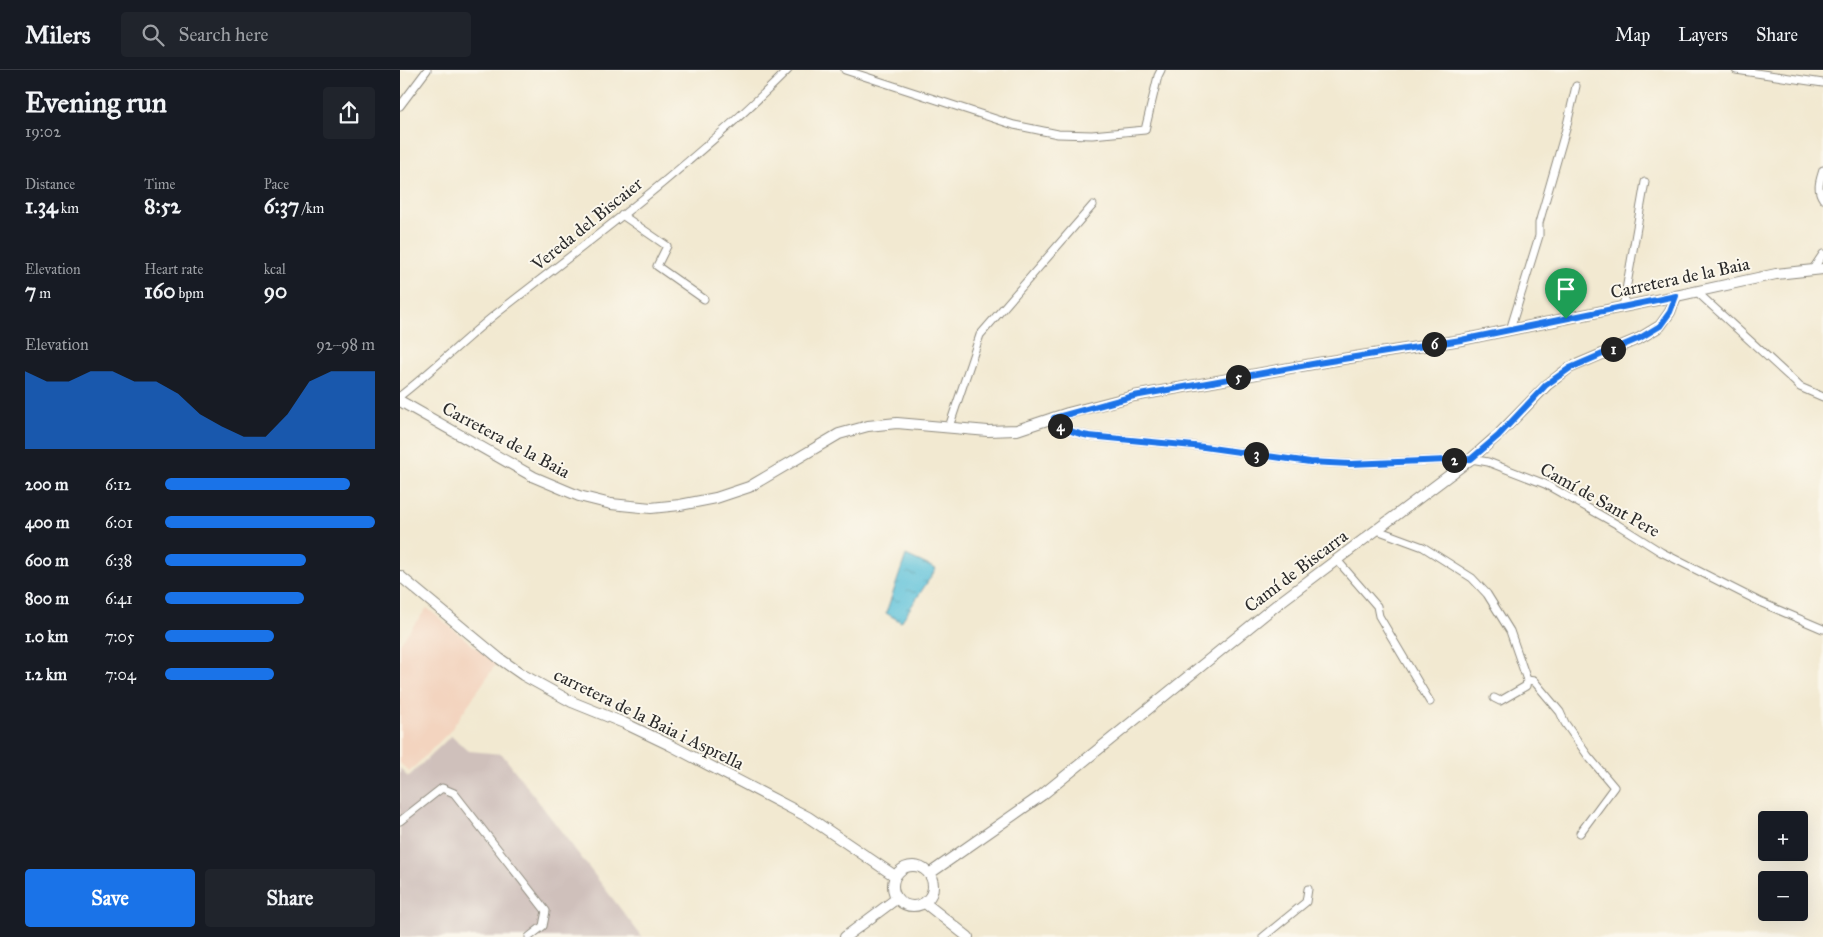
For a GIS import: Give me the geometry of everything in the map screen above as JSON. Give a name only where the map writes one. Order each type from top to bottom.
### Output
[{"type":"main road","name":"Carretera de la Baia","points":[[400,401],[534,477],[579,496],[611,504],[651,508],[716,498],[749,487],[838,434],[868,426],[897,423],[988,431],[1017,430],[1134,396],[1461,340],[1776,274],[1818,269]]},
{"type":"main road","name":"Camí de Biscarra","points":[[929,874],[1042,794],[1279,602],[1471,459],[1498,436],[1546,385],[1570,368],[1640,338],[1660,326],[1670,312],[1676,296]]},
{"type":"main road","name":"carretera de la Baia i Asprella","points":[[400,576],[500,659],[523,675],[572,702],[670,744],[794,810],[826,829],[895,876]]},
{"type":"main road","points":[[910,866],[921,868],[929,874],[933,888],[931,895],[925,903],[911,907],[904,905],[896,899],[892,889],[895,876],[899,871],[910,866]]},
{"type":"main road","points":[[845,937],[896,899]]},
{"type":"main road","points":[[925,903],[968,937]]},
{"type":"street","points":[[400,106],[428,70]]},
{"type":"street","name":"Vereda del Biscaier","points":[[400,396],[426,376],[499,311],[575,254],[723,131],[788,70]]},
{"type":"street","points":[[845,70],[1014,125],[1058,134],[1092,135],[1144,130],[1161,70]]},
{"type":"street","points":[[1736,70],[1823,83]]},
{"type":"street","points":[[1510,330],[1539,236],[1539,223],[1566,129],[1576,86]]},
{"type":"street","points":[[1823,170],[1818,184],[1820,195],[1823,199]]},
{"type":"street","points":[[1623,307],[1645,182]]},
{"type":"street","points":[[949,427],[980,335],[1093,206]]},
{"type":"street","points":[[622,215],[667,246],[657,266],[704,299]]},
{"type":"street","points":[[1818,269],[1823,254]]},
{"type":"street","points":[[1697,292],[1794,382],[1800,387],[1823,397]]},
{"type":"street","name":"Camí de Sant Pere","points":[[1054,418],[1061,427],[1089,436],[1204,447],[1310,462],[1350,464],[1471,459],[1488,462],[1545,484],[1618,525],[1661,552],[1762,603],[1823,629]]},
{"type":"street","points":[[1377,530],[1423,547],[1472,578],[1487,594],[1510,631],[1527,680],[1526,686],[1500,701],[1494,698]]},
{"type":"street","points":[[1337,560],[1377,606],[1381,619],[1430,702]]},
{"type":"street","points":[[1527,680],[1534,681],[1560,712],[1565,723],[1588,756],[1614,787],[1580,833]]},
{"type":"street","points":[[400,821],[442,788],[454,793],[546,911],[543,926],[529,937]]},
{"type":"street","points":[[1263,937],[1306,902],[1308,889]]},
{"type":"shaded area","points":[[427,608],[496,664],[450,731],[409,772],[400,763],[400,643]]},
{"type":"shaded area","points":[[451,736],[469,751],[502,754],[642,937],[400,937],[400,768],[408,777]]},
{"type":"water","points":[[906,555],[936,569],[901,622],[886,613]]},
{"type":"route","points":[[1676,296],[1670,312],[1660,326],[1640,338],[1570,368],[1546,385],[1498,436],[1471,459],[1350,464],[1310,462],[1204,447],[1089,436],[1061,427],[1054,418],[1134,396],[1461,340],[1566,319],[1676,296]]}]
